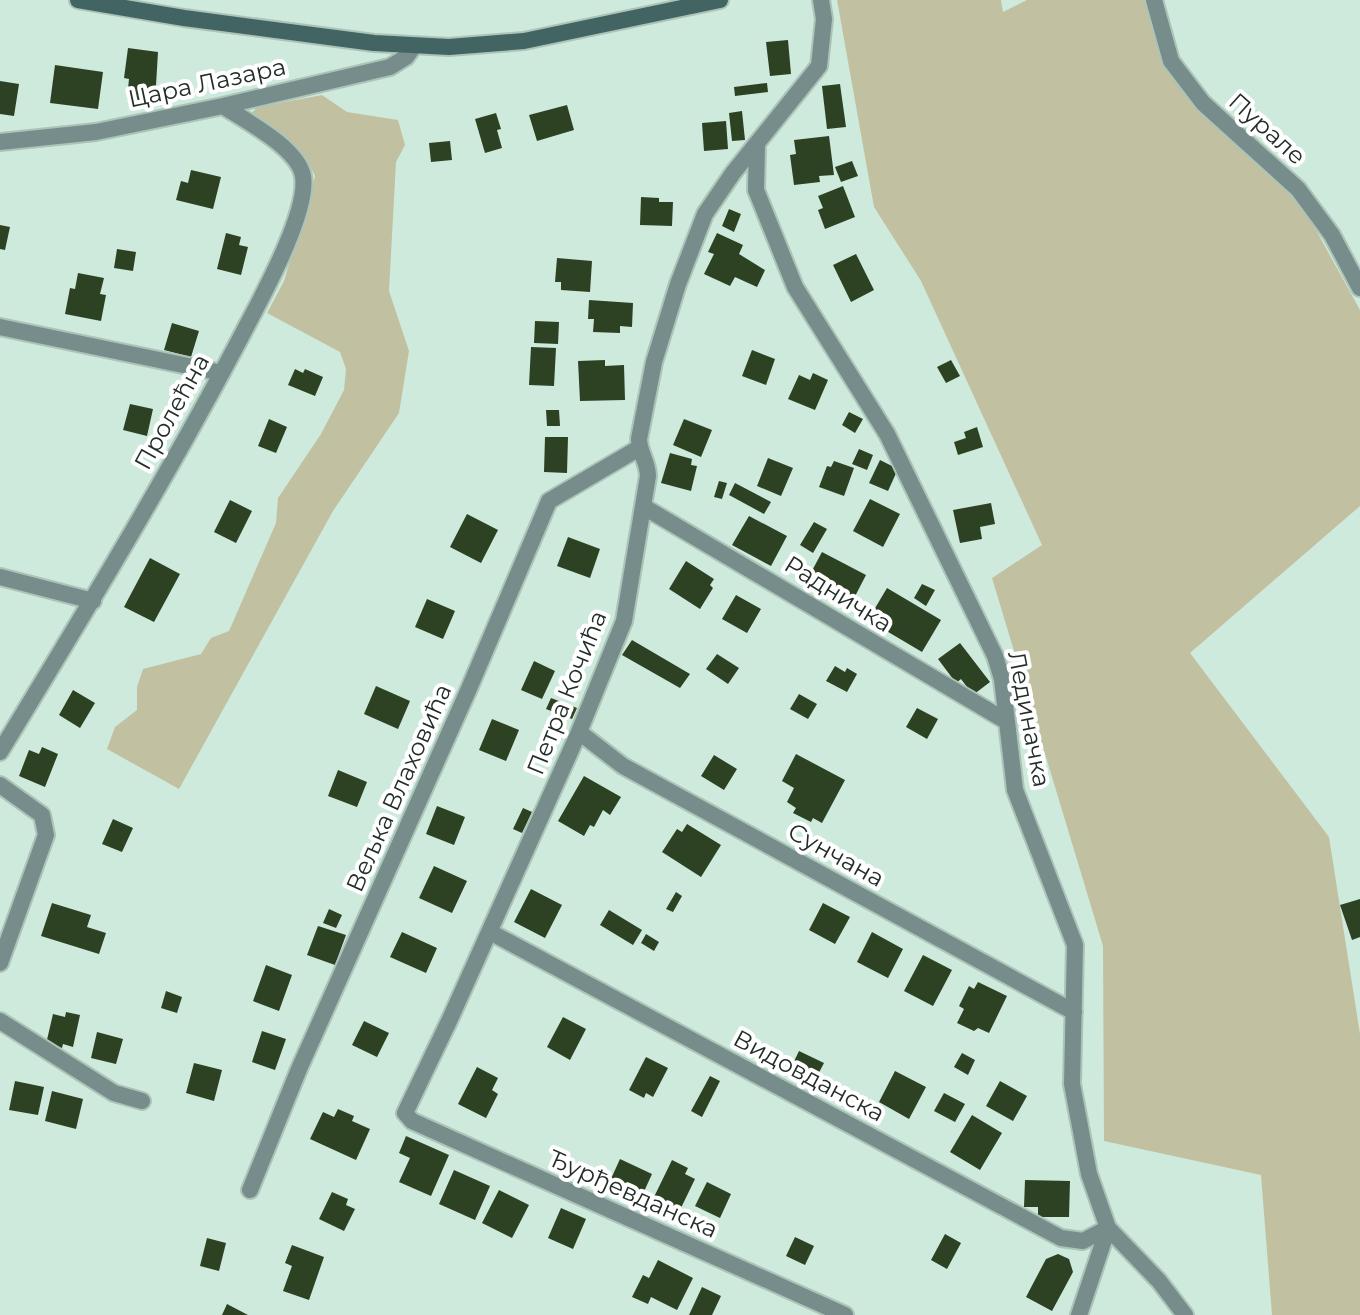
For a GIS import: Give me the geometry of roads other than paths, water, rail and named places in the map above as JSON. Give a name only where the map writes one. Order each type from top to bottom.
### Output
[{"type":"main road","points":[[78,0],[184,18],[414,46],[524,41],[720,0]]},
{"type":"street","name":"Петра Кочића","points":[[405,1113],[490,932],[579,732],[624,621],[648,467],[639,448],[654,362],[678,284],[708,208],[819,66],[824,19],[821,0]]},
{"type":"street","name":"Пурале","points":[[1154,0],[1171,61],[1203,103],[1298,189],[1332,235],[1360,288]]},
{"type":"street","name":"Цара Лазара","points":[[0,142],[96,132],[223,106],[390,67],[406,57],[414,46]]},
{"type":"street","name":"Пролећна","points":[[0,752],[93,601],[222,373],[278,267],[296,216],[303,184],[300,167],[287,150],[223,106]]},
{"type":"street","name":"Лединачка","points":[[757,146],[756,190],[795,287],[887,434],[999,668],[1015,790],[1075,945],[1072,1084],[1089,1174],[1108,1228],[1159,1281],[1185,1315]]},
{"type":"street","points":[[0,327],[222,373]]},
{"type":"street","name":"Вељка Влаховића","points":[[250,1190],[299,1069],[468,691],[549,501],[639,448]]},
{"type":"street","name":"Радничка","points":[[644,507],[1006,721]]},
{"type":"street","points":[[0,577],[93,601]]},
{"type":"street","name":"Сунчана","points":[[579,732],[623,766],[1074,1012]]},
{"type":"street","points":[[0,785],[42,815],[46,835],[0,963]]},
{"type":"street","name":"Видовданска","points":[[490,932],[1061,1238],[1083,1241],[1108,1228]]},
{"type":"street","points":[[0,1021],[114,1093],[142,1101]]},
{"type":"street","name":"Ђурђевданска","points":[[405,1113],[412,1121],[845,1315]]},
{"type":"street","points":[[1079,1315],[1108,1228]]}]
